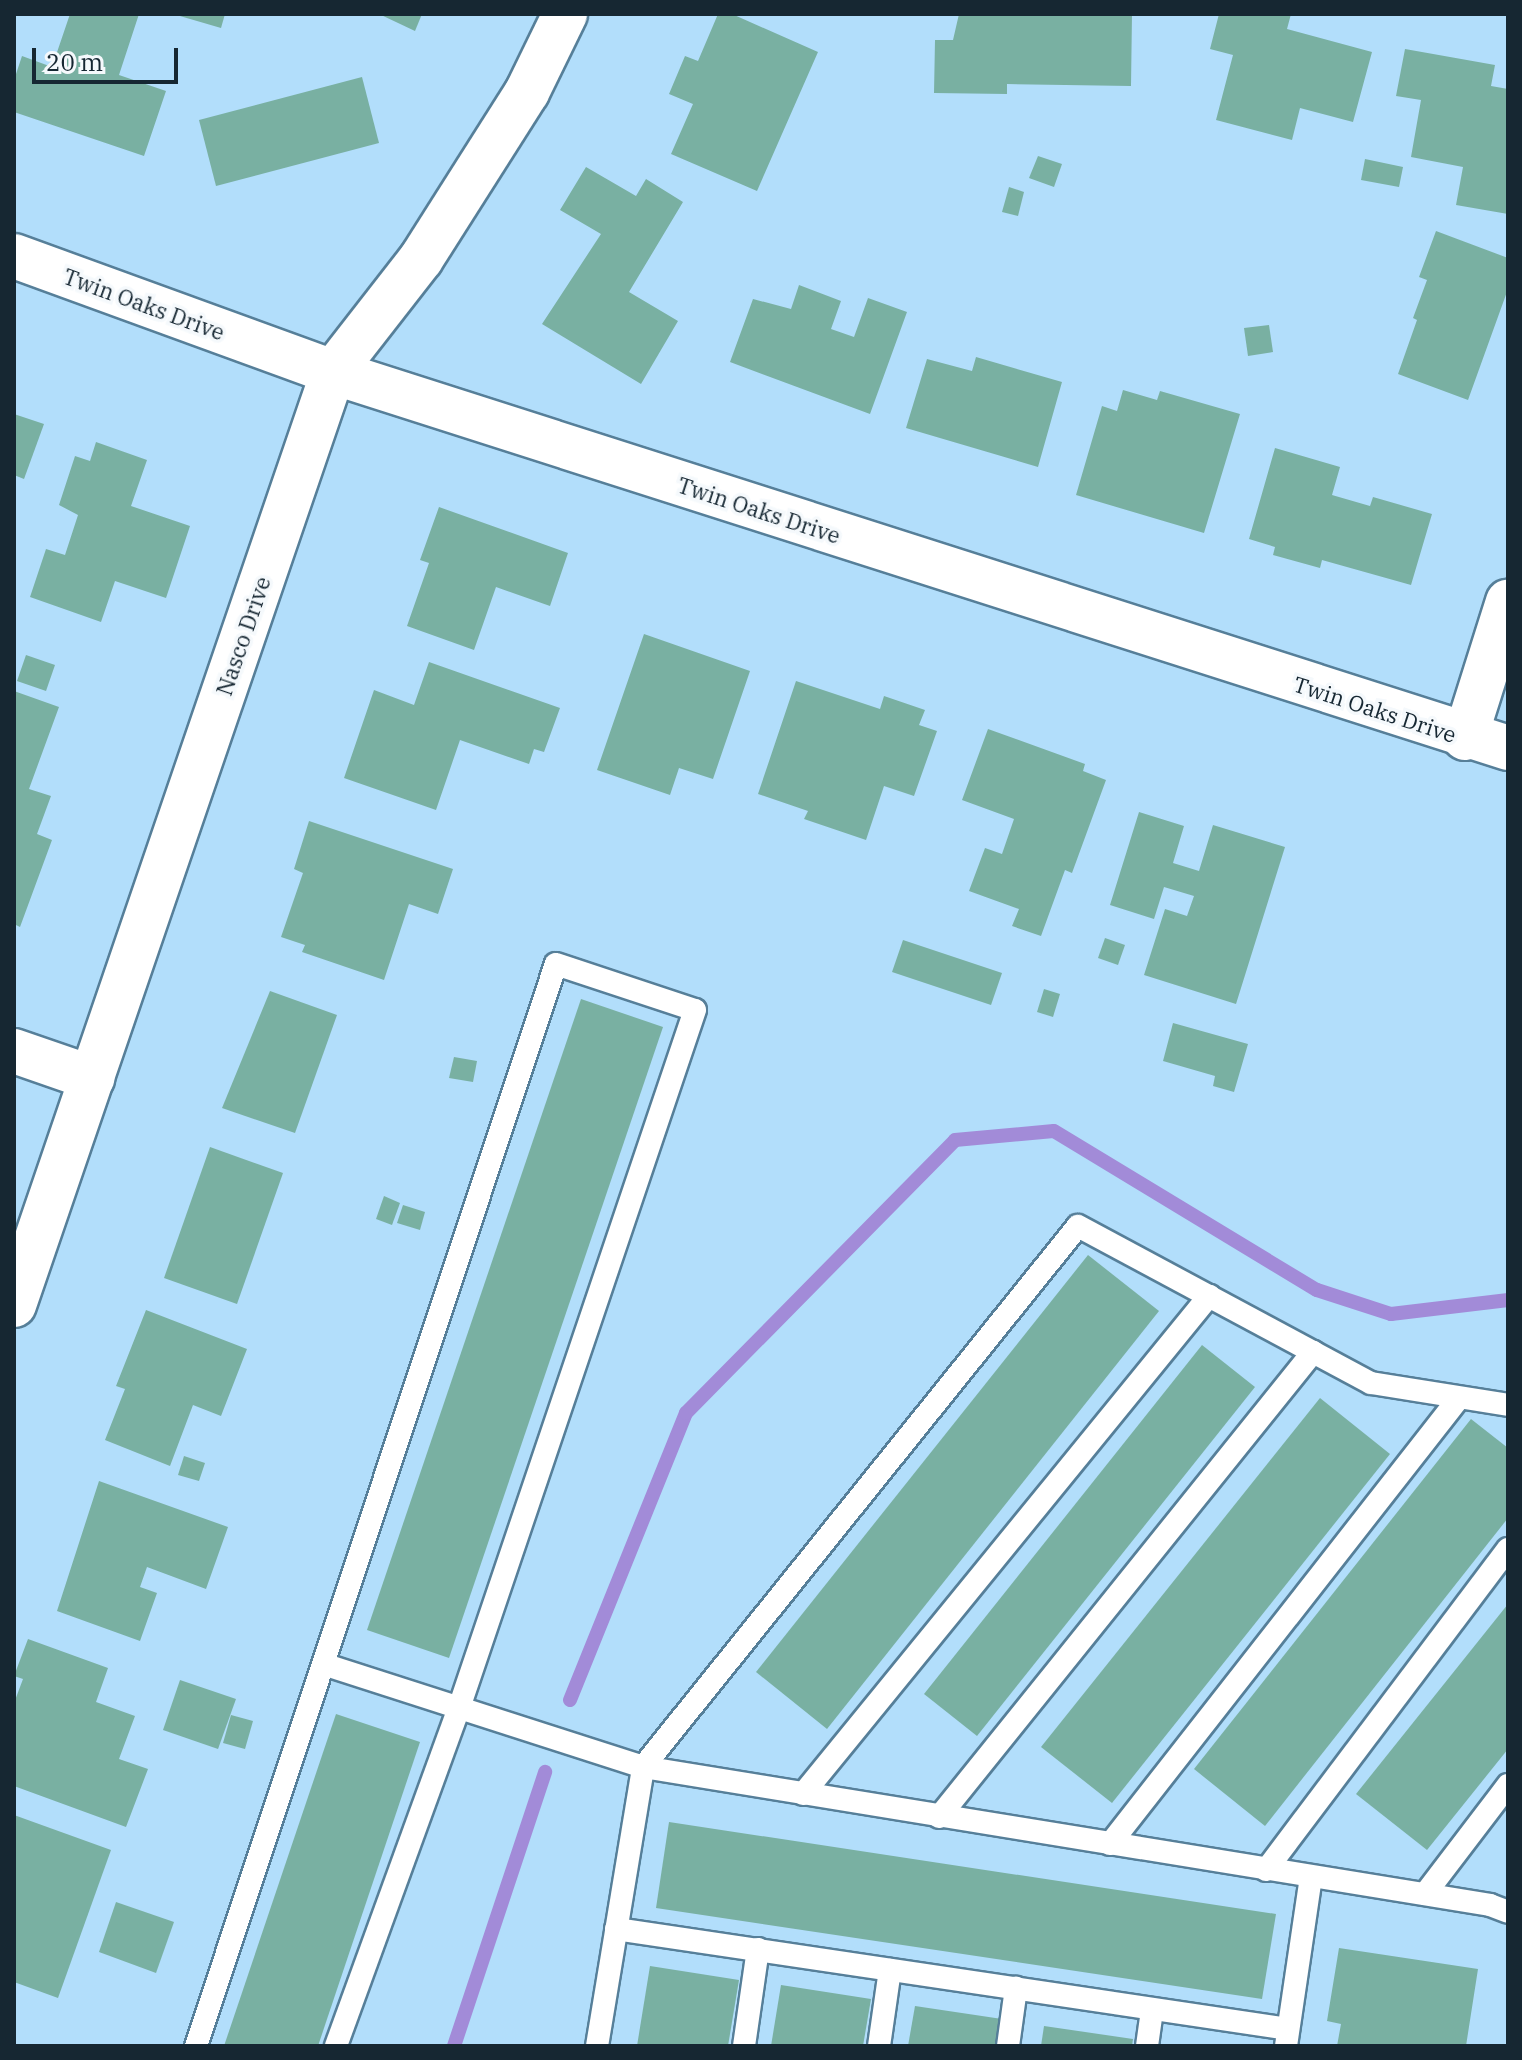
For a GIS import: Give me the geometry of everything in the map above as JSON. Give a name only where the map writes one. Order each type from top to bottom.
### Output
[{"type":"street","name":"Nasco Drive","points":[[14,1305],[333,372],[421,259],[527,92],[565,14]]},
{"type":"street","name":"Twin Oaks Drive","points":[[14,256],[333,372],[1465,738],[1508,748]]},
{"type":"street","points":[[1465,738],[1508,602]]},
{"type":"street","points":[[14,1051],[92,1078]]},
{"type":"lane","points":[[196,2046],[326,1665],[556,964],[695,1010],[460,1705],[336,2046]]},
{"type":"lane","points":[[597,2046],[643,1767],[1078,1226],[1371,1383],[1508,1405]]},
{"type":"lane","points":[[803,1794],[1209,1296]]},
{"type":"lane","points":[[939,1817],[1313,1352]]},
{"type":"lane","points":[[1110,1844],[1459,1398]]},
{"type":"lane","points":[[1266,1870],[1508,1549]]},
{"type":"lane","points":[[326,1665],[460,1705],[643,1767],[1425,1894],[1508,1912]]},
{"type":"lane","points":[[1425,1894],[1508,1785]]},
{"type":"lane","points":[[616,1929],[1152,2009],[1287,2038],[1311,1877]]},
{"type":"lane","points":[[744,2046],[758,1949]]},
{"type":"lane","points":[[879,2046],[890,1970]]},
{"type":"lane","points":[[1008,2046],[1016,1988]]},
{"type":"lane","points":[[1147,2046],[1152,2009]]},
{"type":"building","points":[[70,14],[139,14],[119,75],[166,91],[144,156],[14,112],[14,80],[22,56],[52,67]]},
{"type":"building","points":[[173,14],[225,14],[221,28]]},
{"type":"building","points":[[379,14],[422,14],[415,31]]},
{"type":"building","points":[[718,14],[732,14],[818,52],[757,191],[671,154],[693,104],[669,94],[685,56],[698,61]]},
{"type":"building","points":[[959,14],[1132,14],[1131,86],[1007,84],[1007,94],[934,93],[935,40],[953,40]]},
{"type":"building","points":[[1219,14],[1291,14],[1287,29],[1372,52],[1353,122],[1300,108],[1292,140],[1216,120],[1233,55],[1210,49]]},
{"type":"building","points":[[1405,49],[1495,65],[1491,86],[1508,89],[1508,214],[1456,205],[1463,167],[1411,157],[1421,100],[1396,96]]},
{"type":"building","points":[[362,77],[379,143],[216,186],[199,120]]},
{"type":"building","points":[[1038,156],[1062,164],[1054,187],[1029,178]]},
{"type":"building","points":[[1365,159],[1403,167],[1399,187],[1361,180]]},
{"type":"building","points":[[586,167],[636,196],[646,179],[683,202],[629,292],[678,321],[641,384],[542,324],[601,234],[560,210]]},
{"type":"building","points":[[1009,187],[1024,192],[1018,216],[1002,212]]},
{"type":"building","points":[[1436,231],[1508,258],[1508,289],[1468,400],[1398,374],[1427,280],[1419,277]]},
{"type":"building","points":[[799,285],[841,301],[831,329],[854,337],[868,298],[907,312],[870,414],[730,362],[753,299],[791,309]]},
{"type":"building","points":[[1269,325],[1273,352],[1248,356],[1244,328]]},
{"type":"building","points":[[976,357],[1062,382],[1038,467],[906,428],[927,359],[972,371]]},
{"type":"building","points":[[1123,390],[1157,400],[1160,391],[1240,414],[1204,533],[1076,495],[1102,406],[1117,411]]},
{"type":"building","points":[[14,414],[44,424],[24,479],[14,475]]},
{"type":"building","points":[[96,442],[147,460],[131,506],[190,526],[166,598],[115,581],[101,622],[30,597],[46,549],[65,555],[78,515],[59,505],[75,456],[90,461]]},
{"type":"building","points":[[1275,448],[1340,467],[1332,495],[1370,506],[1373,497],[1432,514],[1411,585],[1322,560],[1320,568],[1273,555],[1275,547],[1249,539]]},
{"type":"building","points":[[439,507],[568,553],[550,606],[496,587],[474,650],[407,626],[429,563],[420,560]]},
{"type":"building","points":[[644,634],[750,671],[713,779],[679,768],[670,795],[597,770]]},
{"type":"building","points":[[26,655],[55,665],[46,691],[17,681]]},
{"type":"building","points":[[429,662],[560,708],[544,752],[534,749],[529,764],[460,740],[436,810],[344,778],[374,690],[414,705]]},
{"type":"building","points":[[796,681],[880,709],[884,696],[925,710],[919,725],[937,731],[914,796],[884,786],[866,840],[804,819],[808,811],[758,794]]},
{"type":"building","points":[[14,691],[59,707],[29,789],[51,796],[37,834],[52,840],[20,927],[14,924]]},
{"type":"building","points":[[988,729],[1085,764],[1083,771],[1106,780],[1072,873],[1065,870],[1041,936],[1012,926],[1019,909],[969,891],[985,848],[1002,854],[1014,819],[962,800]]},
{"type":"building","points":[[1139,812],[1184,826],[1173,863],[1199,871],[1213,825],[1285,847],[1236,1004],[1144,975],[1165,909],[1187,916],[1194,896],[1164,887],[1154,919],[1110,905]]},
{"type":"building","points":[[309,821],[453,869],[438,914],[409,904],[384,980],[302,952],[305,945],[281,937],[303,873],[294,869]]},
{"type":"building","points":[[1105,938],[1125,945],[1118,965],[1098,958]]},
{"type":"building","points":[[903,940],[1002,973],[991,1005],[892,972]]},
{"type":"building","points":[[1044,989],[1060,994],[1053,1017],[1037,1012]]},
{"type":"building","points":[[270,991],[337,1015],[295,1133],[222,1108]]},
{"type":"building","points":[[581,999],[663,1027],[449,1658],[367,1630]]},
{"type":"building","points":[[1173,1023],[1248,1044],[1234,1092],[1213,1086],[1215,1076],[1163,1061]]},
{"type":"building","points":[[454,1057],[477,1061],[473,1082],[449,1078]]},
{"type":"building","points":[[210,1147],[283,1173],[237,1304],[164,1278]]},
{"type":"building","points":[[384,1196],[400,1203],[392,1225],[376,1219]]},
{"type":"building","points":[[403,1205],[425,1212],[420,1230],[397,1223]]},
{"type":"building","points":[[1088,1255],[1159,1311],[827,1729],[756,1672]]},
{"type":"building","points":[[146,1310],[247,1349],[221,1416],[193,1405],[170,1466],[105,1440],[125,1389],[116,1386]]},
{"type":"building","points":[[1202,1345],[1255,1387],[977,1736],[924,1694]]},
{"type":"building","points":[[1320,1398],[1390,1454],[1112,1803],[1041,1747]]},
{"type":"building","points":[[1471,1419],[1508,1448],[1508,1518],[1265,1826],[1194,1769]]},
{"type":"building","points":[[184,1456],[205,1463],[199,1481],[178,1475]]},
{"type":"building","points":[[99,1481],[228,1527],[206,1589],[147,1567],[140,1587],[157,1593],[140,1641],[57,1611]]},
{"type":"building","points":[[1508,1604],[1508,1749],[1427,1850],[1356,1794]]},
{"type":"building","points":[[28,1639],[108,1668],[96,1702],[135,1716],[119,1759],[148,1769],[126,1827],[14,1786],[14,1703],[23,1679],[14,1676]]},
{"type":"building","points":[[180,1680],[236,1699],[218,1749],[163,1730]]},
{"type":"building","points":[[336,1714],[420,1742],[318,2046],[224,2046]]},
{"type":"building","points":[[231,1715],[253,1721],[245,1749],[223,1743]]},
{"type":"building","points":[[14,1815],[111,1850],[58,1998],[14,1982]]},
{"type":"building","points":[[669,1822],[1276,1914],[1262,1999],[656,1908]]},
{"type":"building","points":[[116,1902],[174,1922],[156,1973],[99,1952]]},
{"type":"building","points":[[1339,1948],[1478,1969],[1466,2046],[1337,2046],[1341,2024],[1327,2021]]},
{"type":"building","points":[[650,1966],[739,1980],[728,2046],[637,2046]]},
{"type":"building","points":[[781,1985],[871,1999],[863,2046],[771,2046]]},
{"type":"building","points":[[915,2006],[1002,2019],[998,2046],[908,2046]]},
{"type":"building","points":[[1044,2026],[1133,2039],[1132,2046],[1041,2046]]},
{"type":"waterway","points":[[570,1700],[686,1413],[955,1140],[1054,1131],[1317,1290],[1391,1314],[1508,1300]]},
{"type":"waterway","points":[[454,2046],[545,1772]]}]
